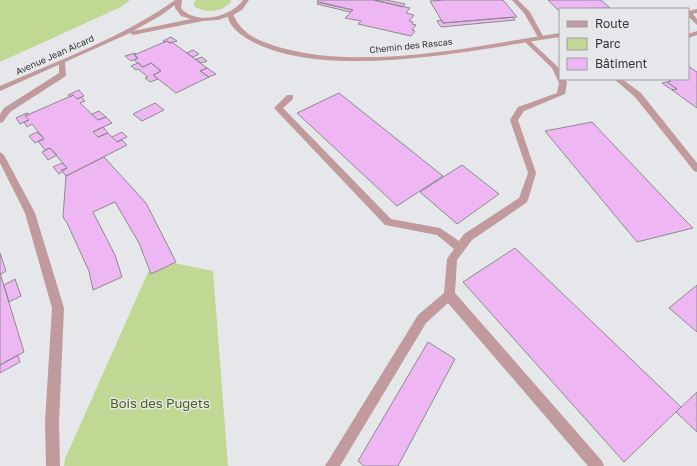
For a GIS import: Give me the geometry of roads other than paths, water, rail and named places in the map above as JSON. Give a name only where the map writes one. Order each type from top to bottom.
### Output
[{"type":"street","points":[[179,0],[177,5],[181,13],[194,18],[204,19]]},
{"type":"street","name":"Avenue Jean Aicard","points":[[0,90],[117,37],[158,15],[179,0]]},
{"type":"street","points":[[230,14],[243,6],[246,0]]},
{"type":"street","points":[[515,0],[527,12],[541,38]]},
{"type":"street","name":"Chemin des Rascas","points":[[230,14],[235,26],[245,35],[260,43],[279,50],[334,59],[406,57],[559,35]]},
{"type":"street","name":"Avenue Jean Aicard","points":[[117,37],[159,26],[222,17],[230,14]]},
{"type":"street","points":[[689,14],[697,23]]},
{"type":"street","points":[[526,40],[555,67],[559,76]]},
{"type":"street","points":[[0,120],[7,110],[63,74],[62,62]]},
{"type":"street","points":[[332,466],[422,319],[449,295],[452,259],[468,237],[523,200],[532,173],[514,120],[521,109],[561,94],[563,83],[561,80]]},
{"type":"street","points":[[619,80],[638,95],[697,169]]},
{"type":"street","points":[[290,97],[278,108],[388,222],[440,232],[460,248]]},
{"type":"street","points":[[0,155],[30,213],[58,308],[52,422],[53,466]]},
{"type":"street","points":[[449,295],[597,466]]},
{"type":"park label","name":"Bois des Pugets","points":[[160,403]]}]
